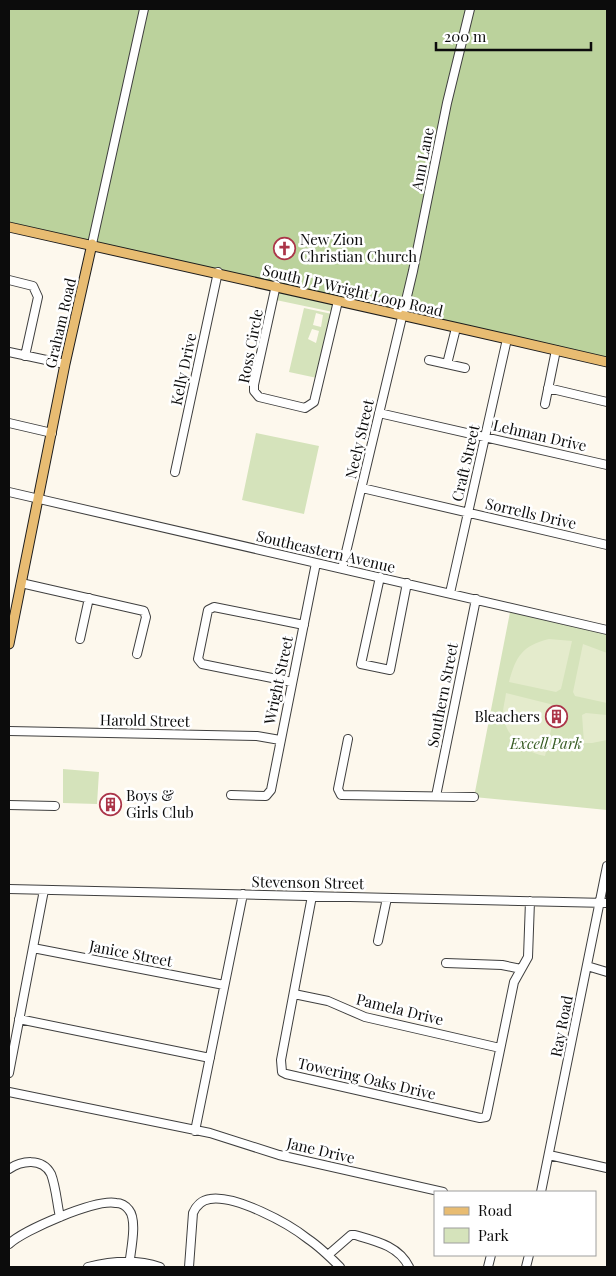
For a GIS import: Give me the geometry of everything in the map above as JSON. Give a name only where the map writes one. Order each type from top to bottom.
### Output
[{"type":"main road","name":"South J P Wright Loop Road","points":[[9,227],[218,272],[607,362]]},
{"type":"main road","name":"Graham Road","points":[[9,644],[65,364],[92,244]]},
{"type":"street","name":"Graham Road","points":[[92,244],[144,9]]},
{"type":"street","name":"Ann Lane","points":[[402,316],[447,103],[470,9]]},
{"type":"street","name":"Kelly Drive","points":[[175,472],[218,272]]},
{"type":"street","points":[[9,280],[33,286],[38,297],[26,356]]},
{"type":"street","name":"Ross Circle","points":[[276,286],[254,385],[254,391],[259,398],[305,408],[314,402],[338,301]]},
{"type":"street","name":"Neely Street","points":[[342,569],[402,316]]},
{"type":"street","points":[[447,364],[456,328]]},
{"type":"street","name":"Craft Street","points":[[450,593],[507,339]]},
{"type":"street","points":[[545,404],[556,350]]},
{"type":"street","points":[[9,352],[65,364]]},
{"type":"street","points":[[429,360],[465,368]]},
{"type":"street","points":[[548,388],[607,402]]},
{"type":"street","name":"Lehman Drive","points":[[379,413],[607,465]]},
{"type":"street","points":[[9,423],[52,433]]},
{"type":"street","name":"Sorrells Drive","points":[[362,488],[607,545]]},
{"type":"street","name":"Southeastern Avenue","points":[[9,492],[607,630]]},
{"type":"street","name":"Wright Street","points":[[231,795],[266,796],[271,790],[316,563]]},
{"type":"street","points":[[380,577],[361,664],[390,670],[407,584]]},
{"type":"street","points":[[20,583],[144,611],[146,617],[137,654]]},
{"type":"street","points":[[80,639],[89,598]]},
{"type":"street","name":"Southern Street","points":[[436,796],[476,599]]},
{"type":"street","points":[[292,682],[202,664],[198,659],[208,610],[214,607],[304,624]]},
{"type":"street","name":"Harold Street","points":[[9,731],[257,736],[280,740]]},
{"type":"street","points":[[348,739],[339,786],[341,795],[474,797]]},
{"type":"street","points":[[9,805],[55,806]]},
{"type":"street","name":"Ray Road","points":[[542,1191],[587,966],[604,903],[607,866]]},
{"type":"street","name":"Stevenson Street","points":[[9,889],[604,903]]},
{"type":"street","points":[[9,1073],[44,890]]},
{"type":"street","points":[[195,1130],[243,894]]},
{"type":"street","name":"Towering Oaks Drive","points":[[312,896],[281,1060],[281,1070],[284,1073],[480,1118],[486,1117],[500,1048]]},
{"type":"street","points":[[378,941],[387,898]]},
{"type":"street","points":[[500,1048],[514,982],[528,957],[530,901]]},
{"type":"street","name":"Janice Street","points":[[33,948],[224,985]]},
{"type":"street","points":[[446,963],[512,966],[521,969]]},
{"type":"street","points":[[587,966],[607,972]]},
{"type":"street","name":"Pamela Drive","points":[[294,994],[328,1002],[365,1017],[500,1048]]},
{"type":"street","points":[[19,1019],[210,1058]]},
{"type":"street","name":"Jane Drive","points":[[9,1092],[210,1133],[279,1155],[439,1191]]},
{"type":"street","points":[[549,1155],[607,1168]]},
{"type":"street","points":[[9,1169],[16,1165],[30,1162],[44,1166],[51,1174],[60,1217]]},
{"type":"street","points":[[189,1267],[193,1213],[202,1202],[210,1199],[245,1205],[276,1218],[308,1239],[340,1267]]},
{"type":"street","points":[[9,1244],[26,1232],[60,1217],[109,1202],[115,1202],[129,1210],[133,1221],[130,1264]]},
{"type":"street","points":[[328,1255],[351,1235],[355,1235],[393,1248],[405,1259],[409,1267]]},
{"type":"street","points":[[88,1267],[107,1263],[130,1264],[145,1262],[160,1267]]},
{"type":"green space","points":[[9,9],[607,9],[607,362],[9,227]]},
{"type":"green space","points":[[280,291],[332,302],[334,305],[333,312],[276,300],[277,293]]},
{"type":"green space","points":[[304,308],[332,314],[317,378],[289,372]],"holes":[[[316,313],[323,315],[321,327],[313,325]],[[312,329],[319,331],[316,343],[308,339]]]},
{"type":"green space","points":[[256,433],[319,446],[304,514],[242,500]]},
{"type":"green space","name":"Excell Park","points":[[511,607],[607,630],[607,810],[474,797]]},
{"type":"green space","points":[[549,639],[572,641],[561,689],[556,692],[509,682],[514,665],[522,653],[532,645]]},
{"type":"green space","points":[[583,644],[607,653],[607,703],[575,696],[573,692]]},
{"type":"green space","points":[[506,693],[554,705],[556,708],[545,756],[525,749],[510,734],[503,718]]},
{"type":"green space","points":[[586,713],[607,715],[607,740],[584,743],[582,715]]},
{"type":"green space","points":[[63,769],[99,772],[97,804],[63,803]]},
{"type":"place","name":"New Zion Christian Church","points":[[284,248]]},
{"type":"place","name":"Bleachers","points":[[556,716]]},
{"type":"place","name":"Boys & Girls Club","points":[[110,804]]}]
